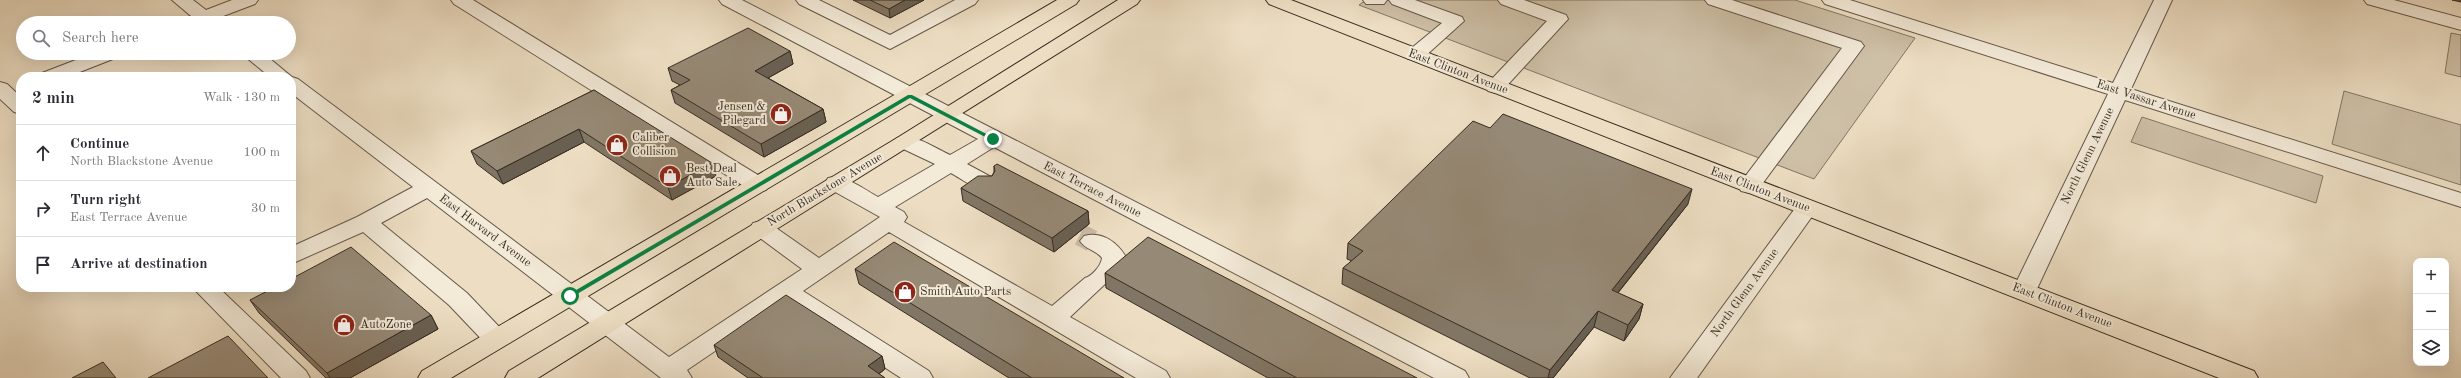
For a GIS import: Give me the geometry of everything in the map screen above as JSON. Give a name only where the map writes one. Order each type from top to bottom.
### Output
[{"type":"main road","points":[[431,378],[1070,0]]},
{"type":"main road","name":"North Blackstone Avenue","points":[[518,378],[761,228],[904,142],[1131,0]]},
{"type":"main road","name":"East Clinton Avenue","points":[[1275,0],[2245,378]]},
{"type":"street","points":[[182,0],[196,16]]},
{"type":"street","points":[[212,16],[249,0]]},
{"type":"street","points":[[460,0],[758,185]]},
{"type":"street","name":"East Terrace Avenue","points":[[728,0],[910,96],[1456,378]]},
{"type":"street","points":[[805,0],[890,43],[969,0]]},
{"type":"street","points":[[1372,0],[1378,0]]},
{"type":"street","points":[[1398,0],[1455,21],[1415,55]]},
{"type":"street","points":[[1494,86],[1559,19],[1507,0]]},
{"type":"street","points":[[1714,0],[1854,46],[1749,186]]},
{"type":"street","name":"East Vassar Avenue","points":[[1831,0],[2461,200]]},
{"type":"street","name":"North Glenn Avenue","points":[[2024,291],[2163,0]]},
{"type":"street","points":[[2373,0],[2461,24]]},
{"type":"street","points":[[62,72],[93,60]]},
{"type":"street","points":[[260,60],[276,72]]},
{"type":"street","name":"East Harvard Avenue","points":[[296,88],[673,374]]},
{"type":"street","points":[[7,91],[16,102]]},
{"type":"street","points":[[673,374],[785,291],[819,269],[883,214],[950,163],[993,139]]},
{"type":"street","points":[[904,142],[950,163],[985,183]]},
{"type":"street","points":[[836,183],[883,214],[1053,318],[1157,378]]},
{"type":"street","points":[[296,254],[365,222],[428,188]]},
{"type":"street","name":"North Glenn Avenue","points":[[1683,378],[1807,208]]},
{"type":"street","points":[[365,222],[458,299],[496,339]]},
{"type":"street","points":[[761,228],[819,269]]},
{"type":"street","points":[[1053,318],[1098,280],[1113,265],[1114,257],[1107,248],[1092,241]]},
{"type":"street","points":[[785,291],[912,376]]},
{"type":"street","points":[[209,292],[297,378]]},
{"type":"shaded area","points":[[1366,0],[1795,0],[1915,38],[1814,179],[1359,5]]},
{"type":"shaded area","points":[[2451,33],[2461,35],[2461,77],[2445,73]]},
{"type":"shaded area","points":[[2344,91],[2461,125],[2461,185],[2332,144]]},
{"type":"shaded area","points":[[2142,117],[2323,176],[2316,203],[2131,142]]},
{"type":"building","points":[[870,0],[905,0],[889,9]]},
{"type":"building","points":[[748,28],[790,51],[755,71],[823,109],[761,144],[671,90],[690,80],[668,68]]},
{"type":"building","points":[[594,90],[712,163],[668,187],[579,129],[497,171],[471,151]]},
{"type":"building","points":[[1503,114],[1692,189],[1612,290],[1643,304],[1628,325],[1598,311],[1550,370],[1343,268],[1363,251],[1348,243],[1473,121],[1490,128]]},
{"type":"building","points":[[997,164],[1088,211],[1052,238],[961,188],[978,176],[992,176],[995,171],[994,166]]},
{"type":"building","points":[[1148,237],[1417,378],[1297,378],[1105,273]]},
{"type":"building","points":[[894,242],[1124,378],[1032,378],[855,269]]},
{"type":"building","points":[[351,247],[431,315],[327,373],[250,300],[265,292],[296,292],[296,276]]},
{"type":"building","points":[[786,295],[882,356],[868,366],[885,378],[763,378],[714,345]]},
{"type":"building","points":[[228,336],[268,378],[148,378]]},
{"type":"building","points":[[103,362],[116,378],[72,378]]},
{"type":"tunnel","points":[[1051,219],[1092,241]]},
{"type":"place","name":"Jensen & Pilegard","points":[[781,114]]},
{"type":"place","name":"Caliber Collision","points":[[617,145]]},
{"type":"place","name":"Best Deal Auto Sale","points":[[670,176]]},
{"type":"place","name":"Smith Auto Parts","points":[[905,292]]},
{"type":"place","name":"AutoZone","points":[[344,325]]},
{"type":"route","points":[[570,296],[910,96],[993,139]]}]
